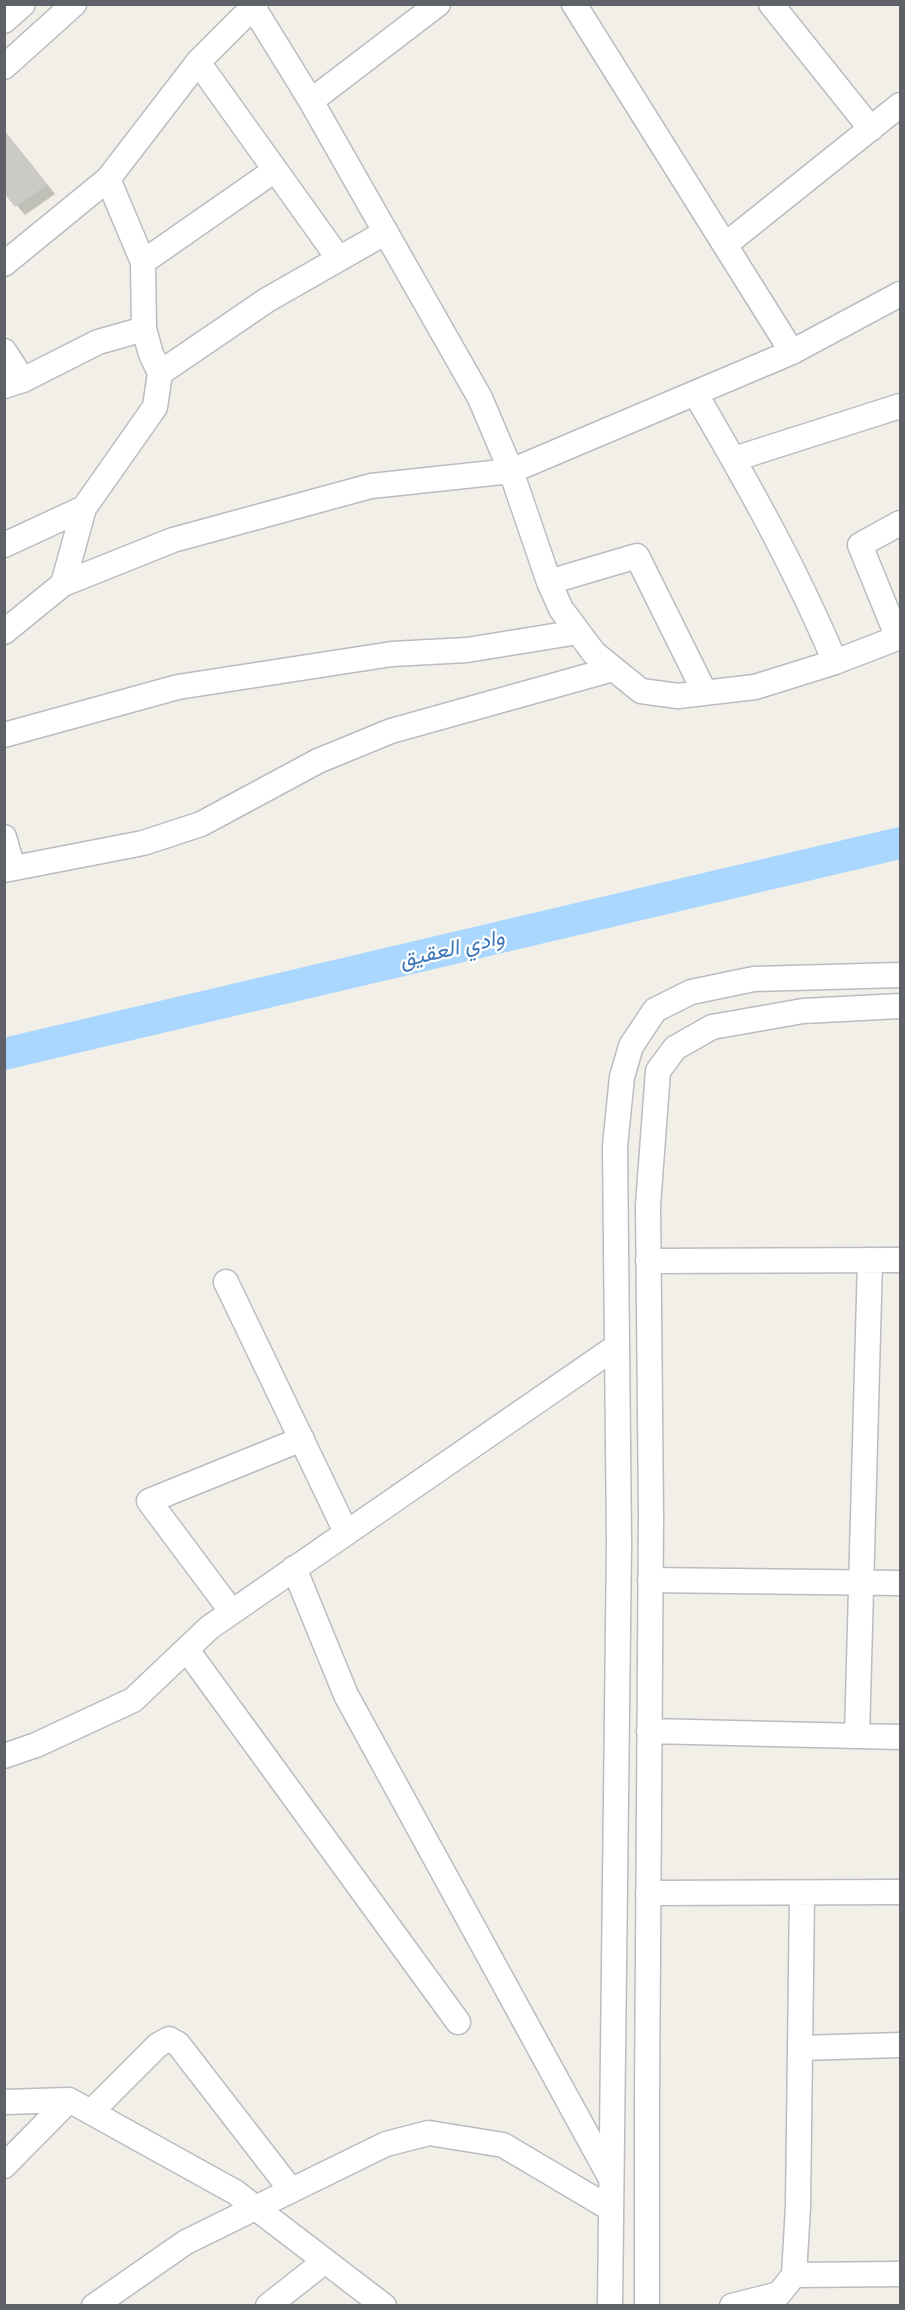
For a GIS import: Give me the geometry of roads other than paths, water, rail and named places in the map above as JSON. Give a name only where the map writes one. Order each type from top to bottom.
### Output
[{"type":"street","points":[[4,21],[23,4]]},
{"type":"street","points":[[4,67],[74,4]]},
{"type":"street","points":[[574,4],[792,352]]},
{"type":"street","points":[[771,4],[871,129]]},
{"type":"street","points":[[4,264],[108,178],[198,62],[254,6],[480,398],[511,471],[549,582],[561,609],[594,653],[613,669],[641,691],[678,696],[755,687],[835,662],[899,638],[860,545],[900,523]]},
{"type":"street","points":[[310,101],[429,7]]},
{"type":"street","points":[[198,62],[339,259]]},
{"type":"street","points":[[725,245],[900,105]]},
{"type":"street","points":[[143,262],[274,170]]},
{"type":"street","points":[[63,584],[84,508],[155,407],[160,373],[151,354],[144,329],[143,262],[108,178]]},
{"type":"street","points":[[160,373],[267,300],[386,232]]},
{"type":"street","points":[[4,632],[63,584],[173,540],[372,486],[511,471],[792,352],[900,294]]},
{"type":"street","points":[[4,351],[14,383],[98,342],[144,329]]},
{"type":"street","points":[[695,393],[734,459],[810,603],[835,662]]},
{"type":"street","points":[[734,459],[900,406]]},
{"type":"street","points":[[4,545],[84,508]]},
{"type":"street","points":[[549,582],[637,556],[705,693]]},
{"type":"street","points":[[4,735],[178,687],[392,654],[467,650],[578,632]]},
{"type":"street","points":[[4,837],[9,869],[143,843],[201,824],[318,761],[391,731],[613,669]]},
{"type":"street","points":[[610,2306],[619,1543],[615,1146],[622,1077],[631,1046],[655,1010],[691,992],[754,979],[900,975]]},
{"type":"street","points":[[647,2306],[650,1672],[648,1205],[658,1071],[675,1048],[712,1027],[803,1011],[900,1006]]},
{"type":"street","points":[[857,1736],[870,1260]]},
{"type":"street","points":[[648,1261],[900,1260]]},
{"type":"street","points":[[226,1282],[346,1532]]},
{"type":"street","points":[[4,1756],[36,1745],[133,1700],[210,1627],[617,1346]]},
{"type":"street","points":[[232,1612],[149,1501],[302,1439]]},
{"type":"street","points":[[294,1568],[346,1695],[611,2179]]},
{"type":"street","points":[[650,1580],[900,1583]]},
{"type":"street","points":[[187,1650],[458,2022]]},
{"type":"street","points":[[617,1675],[650,1672]]},
{"type":"street","points":[[649,1731],[900,1737]]},
{"type":"street","points":[[648,1893],[900,1892]]},
{"type":"street","points":[[732,2306],[779,2294],[794,2275],[798,2206],[802,1893]]},
{"type":"street","points":[[91,2112],[158,2045],[169,2038],[178,2044],[291,2190]]},
{"type":"street","points":[[800,2048],[900,2045]]},
{"type":"street","points":[[4,2102],[69,2100],[235,2192],[384,2306]]},
{"type":"street","points":[[4,2166],[69,2100]]},
{"type":"street","points":[[94,2306],[186,2242],[386,2144],[429,2133],[503,2145],[611,2210]]},
{"type":"street","points":[[268,2306],[325,2261]]},
{"type":"street","points":[[794,2275],[900,2274]]},
{"type":"waterway","name":"وادي العقيق","points":[[4,1054],[900,843]]}]
